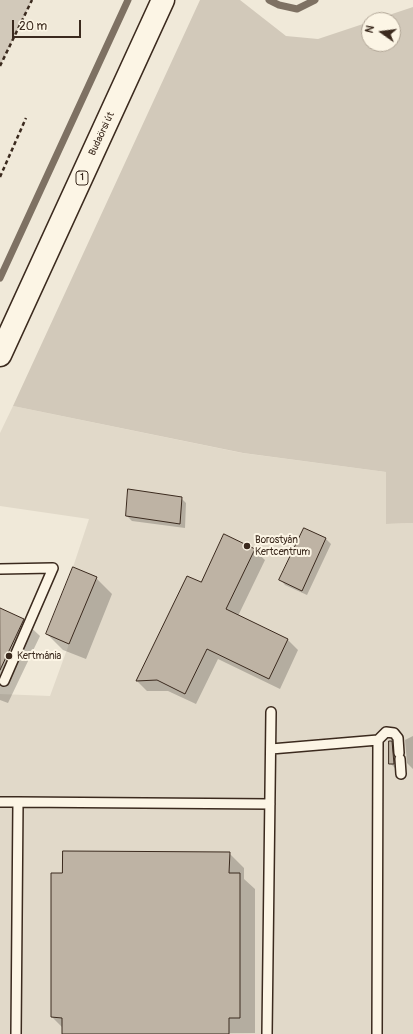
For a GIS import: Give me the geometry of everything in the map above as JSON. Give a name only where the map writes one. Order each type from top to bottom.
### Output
[{"type":"main road","name":"Budaörsi út","points":[[0,355],[163,0]]},
{"type":"lane","points":[[0,569],[53,568],[4,681]]},
{"type":"lane","points":[[267,1034],[271,712]]},
{"type":"lane","points":[[271,749],[378,740],[386,732],[394,733],[398,738],[401,774]]},
{"type":"lane","points":[[377,1034],[378,740]]},
{"type":"lane","points":[[0,802],[270,804]]},
{"type":"lane","points":[[16,1034],[18,802]]},
{"type":"path","points":[[0,66],[32,0]]},
{"type":"path","points":[[0,177],[26,118]]},
{"type":"shaded area","points":[[0,0],[32,0],[0,66]]},
{"type":"shaded area","points":[[200,0],[240,0],[286,36],[318,39],[361,25],[361,52],[401,52],[401,12],[398,12],[413,7],[413,523],[386,524],[386,472],[243,453],[13,406]]},
{"type":"shaded area","points":[[13,406],[242,453],[386,472],[386,524],[413,523],[413,1034],[0,1034],[0,694],[50,696],[69,644],[46,634],[73,567],[89,519],[0,506],[0,433]]},
{"type":"building","points":[[128,489],[182,497],[180,524],[126,516]]},
{"type":"building","points":[[304,528],[326,538],[302,591],[279,580]]},
{"type":"building","points":[[224,534],[255,549],[226,609],[288,639],[269,679],[207,649],[185,694],[157,680],[136,681],[187,576],[201,582]]},
{"type":"building","points":[[73,567],[97,577],[69,644],[46,634]]},
{"type":"building","points":[[0,608],[24,619],[0,670]]},
{"type":"building","points":[[389,741],[392,741],[394,764],[389,764]]},
{"type":"building","points":[[63,851],[230,852],[229,873],[240,873],[240,1018],[229,1018],[229,1034],[62,1034],[62,1018],[51,1017],[51,873],[62,873]]},
{"type":"waterway","points":[[0,278],[128,0]]},
{"type":"waterway","points":[[269,0],[279,5],[297,9],[315,0]]},
{"type":"place","name":"Borostyán Kertcentrum","points":[[247,546]]},
{"type":"place","name":"Kertmánia","points":[[9,656]]}]
